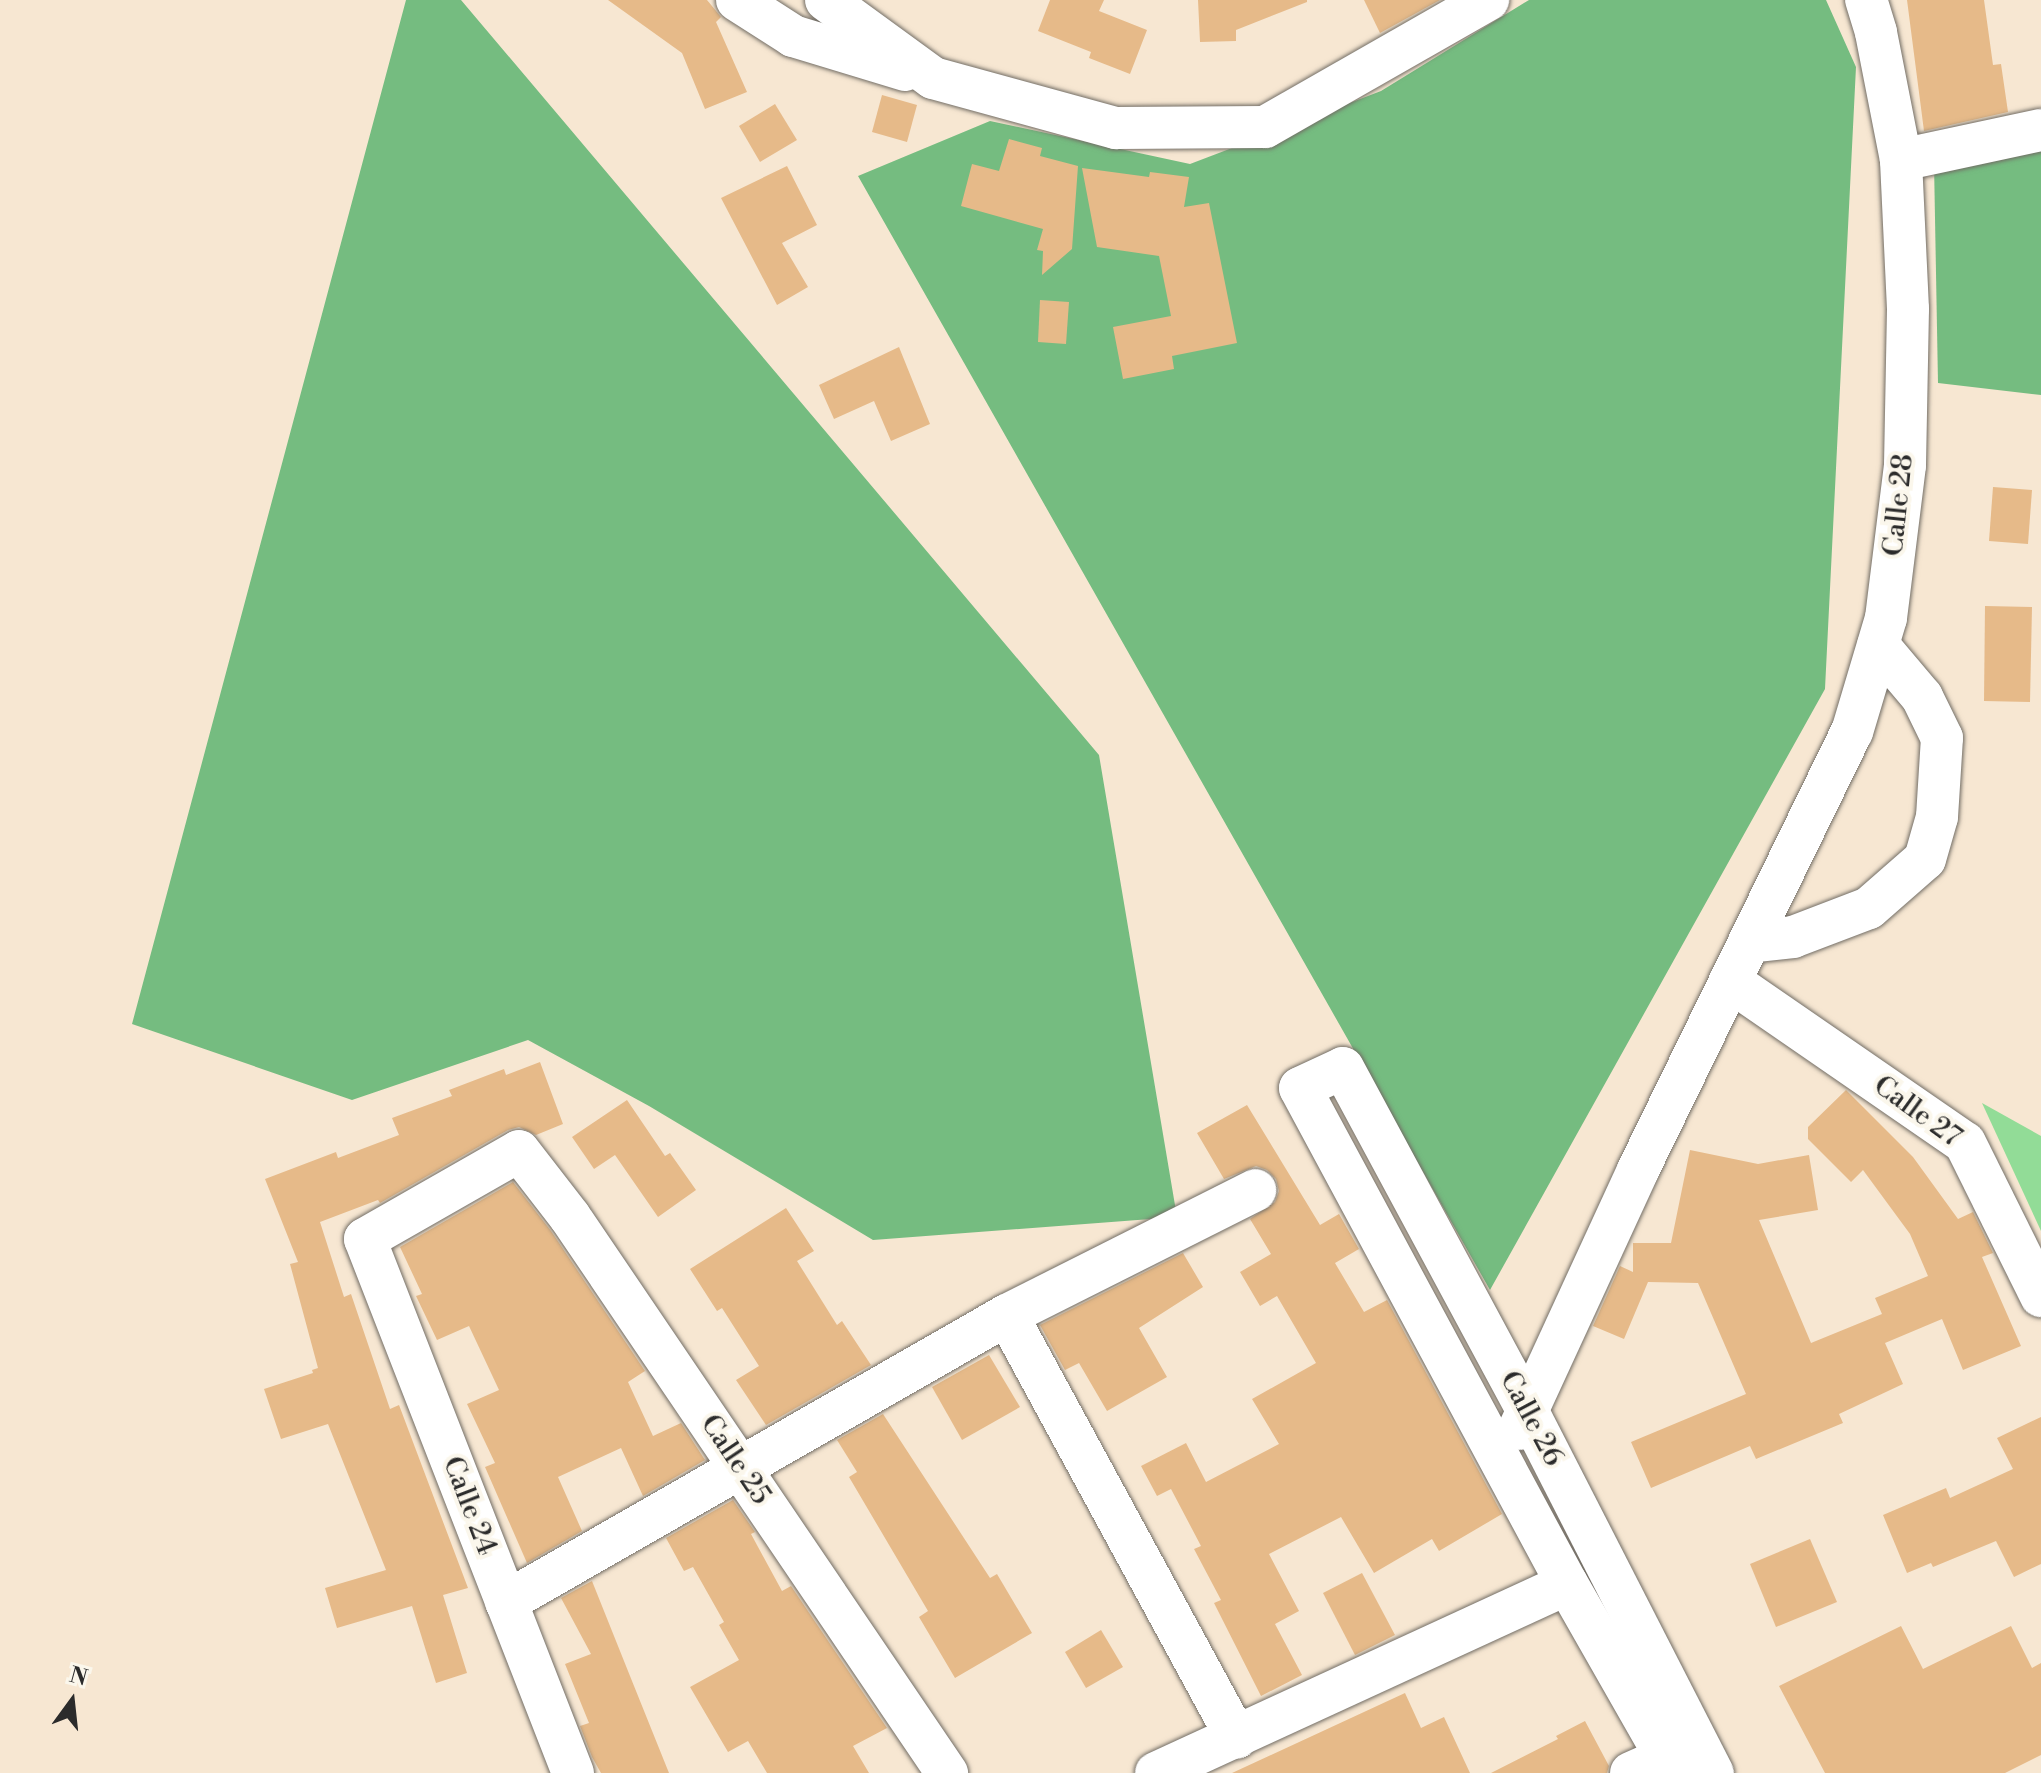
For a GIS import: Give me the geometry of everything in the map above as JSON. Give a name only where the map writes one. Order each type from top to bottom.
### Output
[{"type":"street","points":[[737,0],[793,36],[1116,128],[1265,127],[1488,0]]},
{"type":"street","points":[[826,0],[933,78]]},
{"type":"street","name":"Calle 28","points":[[1502,1464],[1638,1170],[1852,732],[1886,618],[1905,465],[1908,309],[1901,160],[1876,32],[1866,0]]},
{"type":"street","points":[[1901,160],[2041,130]]},
{"type":"street","points":[[1749,942],[1793,937],[1869,908],[1925,859],[1937,817],[1942,738],[1922,697],[1878,645]]},
{"type":"street","name":"Calle 27","points":[[1730,981],[1965,1143],[2041,1296]]},
{"type":"street","name":"Calle 26","points":[[1657,1768],[1567,1584],[1300,1088],[1343,1068],[1527,1410],[1713,1773]]},
{"type":"street","name":"Calle 25","points":[[365,1239],[519,1151],[570,1217],[947,1773]]},
{"type":"street","points":[[506,1602],[1007,1315],[1255,1190]]},
{"type":"street","name":"Calle 24","points":[[365,1239],[573,1773]]},
{"type":"street","points":[[1007,1315],[1237,1738]]},
{"type":"street","points":[[1156,1773],[1567,1584]]},
{"type":"green space","points":[[406,0],[461,0],[1099,755],[1177,1217],[873,1240],[649,1106],[528,1040],[352,1100],[132,1024]]},
{"type":"green space","points":[[1529,0],[1826,0],[1856,67],[1825,689],[1490,1290],[858,176],[990,121],[1190,164],[1381,91]]},
{"type":"green space","points":[[2041,143],[2041,395],[1938,383],[1934,163]]},
{"type":"green space","points":[[1982,1103],[2041,1136],[2041,1231]]},
{"type":"building","points":[[608,0],[707,0],[721,17],[716,22],[747,92],[705,109],[682,53]]},
{"type":"building","points":[[1050,0],[1104,0],[1099,11],[1147,30],[1130,74],[1089,58],[1091,52],[1038,31]]},
{"type":"building","points":[[1198,0],[1307,2],[1236,30],[1236,41],[1200,42]]},
{"type":"building","points":[[1364,0],[1440,0],[1380,33]]},
{"type":"building","points":[[1907,0],[1984,0],[1993,65],[2001,64],[2008,112],[1924,131]]},
{"type":"building","points":[[882,95],[917,105],[907,142],[872,132]]},
{"type":"building","points":[[775,104],[797,140],[760,162],[739,126]]},
{"type":"building","points":[[1009,139],[1042,148],[1040,156],[1078,166],[1072,249],[1042,275],[1043,251],[1037,250],[1043,229],[961,206],[972,164],[999,171]]},
{"type":"building","points":[[787,166],[817,225],[782,243],[808,287],[777,305],[721,198]]},
{"type":"building","points":[[1082,168],[1149,177],[1150,172],[1189,177],[1184,207],[1209,203],[1237,343],[1172,356],[1174,369],[1123,379],[1113,327],[1171,316],[1159,256],[1097,247]]},
{"type":"building","points":[[1040,300],[1069,302],[1066,344],[1038,342]]},
{"type":"building","points":[[899,347],[930,424],[891,441],[874,401],[834,419],[819,385]]},
{"type":"building","points":[[1993,487],[2032,490],[2028,544],[1989,541]]},
{"type":"building","points":[[1985,606],[2032,607],[2030,702],[1984,701]]},
{"type":"building","points":[[540,1062],[563,1124],[536,1135],[519,1127],[508,1130],[380,1203],[378,1200],[320,1222],[344,1297],[351,1294],[390,1409],[399,1405],[468,1588],[443,1595],[467,1673],[436,1683],[412,1606],[337,1628],[325,1588],[386,1570],[328,1424],[281,1439],[264,1389],[313,1373],[312,1370],[318,1368],[290,1264],[298,1262],[265,1179],[336,1152],[338,1158],[399,1135],[392,1118],[452,1096],[449,1090],[504,1069],[506,1075]]},
{"type":"building","points":[[1846,1090],[1913,1157],[1958,1219],[1973,1212],[1993,1253],[1982,1257],[2021,1346],[1963,1370],[1942,1319],[1885,1343],[1903,1384],[1839,1414],[1843,1423],[1756,1459],[1750,1446],[1651,1488],[1631,1442],[1746,1394],[1698,1283],[1648,1282],[1624,1339],[1593,1326],[1620,1266],[1633,1272],[1633,1243],[1671,1243],[1690,1150],[1758,1164],[1809,1155],[1818,1210],[1759,1220],[1811,1343],[1882,1314],[1875,1298],[1928,1276],[1910,1234],[1863,1170],[1851,1182],[1808,1139],[1808,1127]]},
{"type":"building","points":[[627,1100],[665,1156],[670,1153],[696,1190],[658,1217],[615,1155],[594,1169],[572,1137]]},
{"type":"building","points":[[1247,1105],[1320,1225],[1339,1214],[1359,1249],[1335,1263],[1364,1312],[1387,1300],[1502,1514],[1439,1551],[1432,1539],[1374,1573],[1341,1517],[1269,1554],[1299,1611],[1275,1624],[1302,1675],[1261,1696],[1214,1603],[1221,1600],[1194,1549],[1201,1546],[1171,1489],[1157,1496],[1141,1466],[1186,1443],[1206,1482],[1279,1444],[1252,1399],[1316,1363],[1277,1296],[1260,1306],[1240,1272],[1271,1254],[1250,1219],[1275,1202],[1279,1191],[1276,1179],[1267,1170],[1256,1166],[1224,1179],[1197,1133]]},
{"type":"building","points":[[513,1182],[551,1231],[645,1371],[628,1382],[653,1436],[681,1423],[705,1460],[643,1496],[621,1448],[558,1477],[582,1531],[527,1563],[485,1467],[495,1463],[467,1404],[499,1390],[469,1326],[437,1340],[416,1296],[422,1294],[400,1247]]},
{"type":"building","points":[[786,1208],[814,1251],[797,1261],[837,1325],[842,1321],[871,1365],[766,1425],[736,1380],[759,1366],[722,1308],[717,1311],[690,1269]]},
{"type":"building","points":[[1183,1253],[1203,1287],[1139,1328],[1167,1377],[1107,1411],[1079,1363],[1065,1370],[1040,1325]]},
{"type":"building","points":[[989,1355],[1020,1407],[962,1440],[932,1387]]},
{"type":"building","points":[[883,1414],[990,1578],[997,1574],[1032,1633],[955,1678],[919,1617],[928,1611],[849,1477],[857,1472],[837,1440]]},
{"type":"building","points":[[2041,1417],[2041,1564],[2014,1577],[1996,1541],[1933,1567],[1931,1563],[1907,1573],[1883,1515],[1946,1488],[1950,1498],[2013,1469],[1997,1438]]},
{"type":"building","points":[[733,1500],[755,1532],[751,1534],[782,1591],[791,1586],[887,1728],[853,1746],[869,1773],[767,1773],[748,1741],[728,1752],[690,1687],[739,1660],[719,1625],[724,1622],[693,1567],[684,1571],[666,1538]]},
{"type":"building","points":[[1810,1539],[1837,1602],[1776,1627],[1750,1564]]},
{"type":"building","points":[[1362,1573],[1395,1635],[1355,1655],[1323,1593]]},
{"type":"building","points":[[592,1581],[669,1773],[601,1773],[592,1757],[580,1726],[589,1723],[565,1664],[591,1654],[561,1598]]},
{"type":"building","points":[[1901,1626],[1923,1669],[2011,1626],[2032,1668],[2041,1663],[2041,1755],[2005,1773],[1825,1773],[1779,1686]]},
{"type":"building","points":[[1101,1630],[1123,1667],[1086,1688],[1065,1652]]},
{"type":"building","points":[[1405,1693],[1421,1728],[1444,1717],[1470,1773],[1232,1773]]},
{"type":"building","points":[[1585,1721],[1609,1766],[1607,1773],[1491,1773],[1558,1739],[1556,1736]]}]
